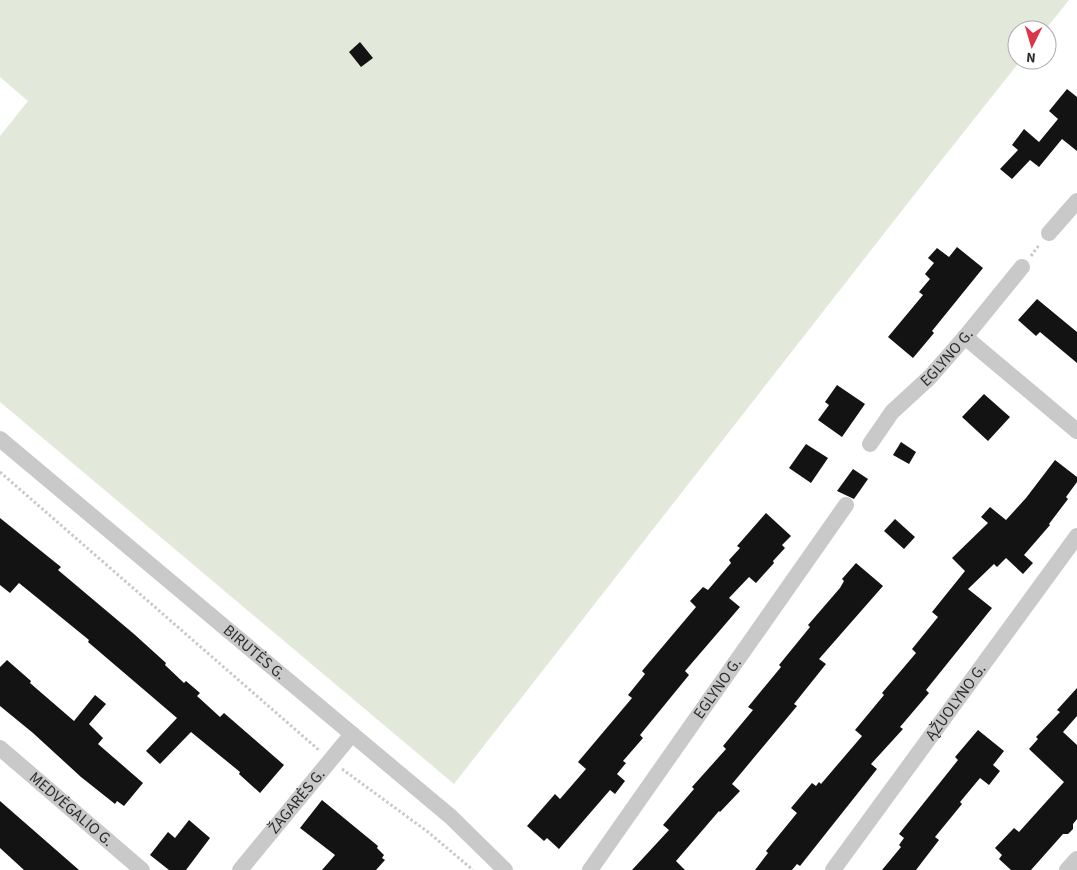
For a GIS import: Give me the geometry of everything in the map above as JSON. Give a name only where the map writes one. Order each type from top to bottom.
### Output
[{"type":"street","points":[[1049,233],[1077,201]]},
{"type":"street","name":"EGLYNO G.","points":[[870,444],[892,412],[930,377],[1022,267]]},
{"type":"street","points":[[965,337],[1077,431]]},
{"type":"street","name":"BIRUTĖS G.","points":[[0,439],[451,817],[505,870]]},
{"type":"street","name":"EGLYNO G.","points":[[590,870],[846,505]]},
{"type":"street","name":"ĄŽUOLYNO G.","points":[[833,870],[1077,536]]},
{"type":"street","name":"ŽAGARĖS G.","points":[[240,870],[352,734]]},
{"type":"street","name":"MEDVĖGALIO G.","points":[[0,748],[142,870]]},
{"type":"street","points":[[1067,870],[1077,859]]},
{"type":"path","points":[[1022,267],[1049,233]]},
{"type":"path","points":[[0,472],[331,760],[428,832],[473,870]]},
{"type":"green space","points":[[0,0],[1069,0],[1053,20],[1007,20],[1007,70],[1013,70],[454,784],[0,402],[0,136],[28,101],[0,77]]},
{"type":"building","points":[[360,42],[373,58],[361,67],[349,52]]},
{"type":"building","points":[[1067,89],[1077,97],[1077,151],[1062,139],[1039,167],[1030,160],[1012,179],[1000,169],[1018,150],[1012,145],[1024,129],[1039,142],[1058,119],[1049,111]]},
{"type":"building","points":[[957,247],[983,268],[932,331],[934,333],[913,358],[888,337],[923,295],[919,292],[930,279],[925,274],[934,263],[928,258],[937,248],[949,257]]},
{"type":"building","points":[[1037,299],[1077,332],[1077,363],[1040,332],[1036,336],[1018,320]]},
{"type":"building","points":[[837,385],[865,404],[842,437],[818,420],[829,405],[825,402]]},
{"type":"building","points":[[984,394],[1010,417],[988,441],[962,417]]},
{"type":"building","points":[[901,442],[916,452],[909,464],[893,455]]},
{"type":"building","points":[[806,444],[828,458],[811,483],[789,468]]},
{"type":"building","points":[[1055,460],[1077,477],[1077,482],[1050,525],[1024,555],[1033,563],[1023,574],[1006,558],[997,567],[994,564],[968,589],[992,608],[926,690],[929,693],[900,727],[903,729],[871,764],[877,769],[800,866],[797,864],[792,870],[755,870],[768,853],[766,851],[797,813],[791,808],[812,783],[816,786],[819,782],[821,784],[862,736],[855,730],[884,695],[882,693],[916,653],[912,649],[938,617],[932,612],[965,571],[952,558],[988,523],[981,517],[990,507],[1006,520],[1026,498]]},
{"type":"building","points":[[853,469],[868,479],[854,499],[837,491]]},
{"type":"building","points":[[766,513],[791,536],[782,545],[785,548],[756,583],[749,577],[729,598],[740,607],[685,671],[689,675],[640,735],[643,738],[623,761],[626,763],[617,774],[625,781],[615,794],[610,790],[559,849],[547,838],[544,841],[527,826],[555,794],[560,799],[586,769],[578,762],[632,698],[628,695],[645,674],[642,671],[696,607],[690,601],[703,587],[708,590],[731,563],[729,560],[740,548],[737,546]]},
{"type":"building","points":[[0,518],[61,567],[58,570],[134,634],[166,663],[165,665],[184,683],[186,681],[200,693],[197,696],[220,717],[224,713],[284,765],[260,793],[239,774],[240,772],[191,732],[160,764],[146,751],[177,718],[88,642],[89,640],[19,583],[10,593],[0,585]]},
{"type":"building","points":[[895,519],[915,537],[904,549],[884,531]]},
{"type":"building","points":[[856,563],[883,586],[819,659],[826,664],[794,704],[797,706],[732,784],[740,791],[719,811],[676,861],[685,870],[632,870],[669,830],[663,825],[694,789],[692,787],[726,749],[723,746],[753,710],[748,707],[781,667],[779,665],[810,627],[808,625],[840,588],[844,581],[842,579]]},
{"type":"building","points":[[7,660],[31,681],[30,683],[74,721],[95,695],[106,704],[89,724],[103,738],[98,744],[143,783],[124,806],[117,801],[115,804],[81,777],[0,706],[0,667]]},
{"type":"building","points":[[1077,688],[1077,716],[1063,732],[1077,745],[1077,819],[1073,824],[1073,829],[1068,834],[1063,834],[1031,870],[1011,870],[999,859],[1002,855],[995,848],[1014,828],[1019,832],[1064,782],[1029,749],[1038,739],[1036,737],[1060,712],[1057,710]]},
{"type":"building","points":[[978,730],[1004,751],[993,765],[1000,771],[989,785],[980,778],[935,837],[939,840],[916,870],[882,870],[901,847],[899,845],[904,838],[899,834],[958,760],[955,757]]},
{"type":"building","points":[[322,800],[378,846],[377,848],[384,855],[382,858],[385,860],[376,870],[322,870],[335,855],[300,828]]},
{"type":"building","points":[[0,801],[79,870],[24,870],[0,848]]},
{"type":"building","points":[[189,820],[210,838],[186,870],[169,870],[150,855],[168,832],[175,838]]}]
